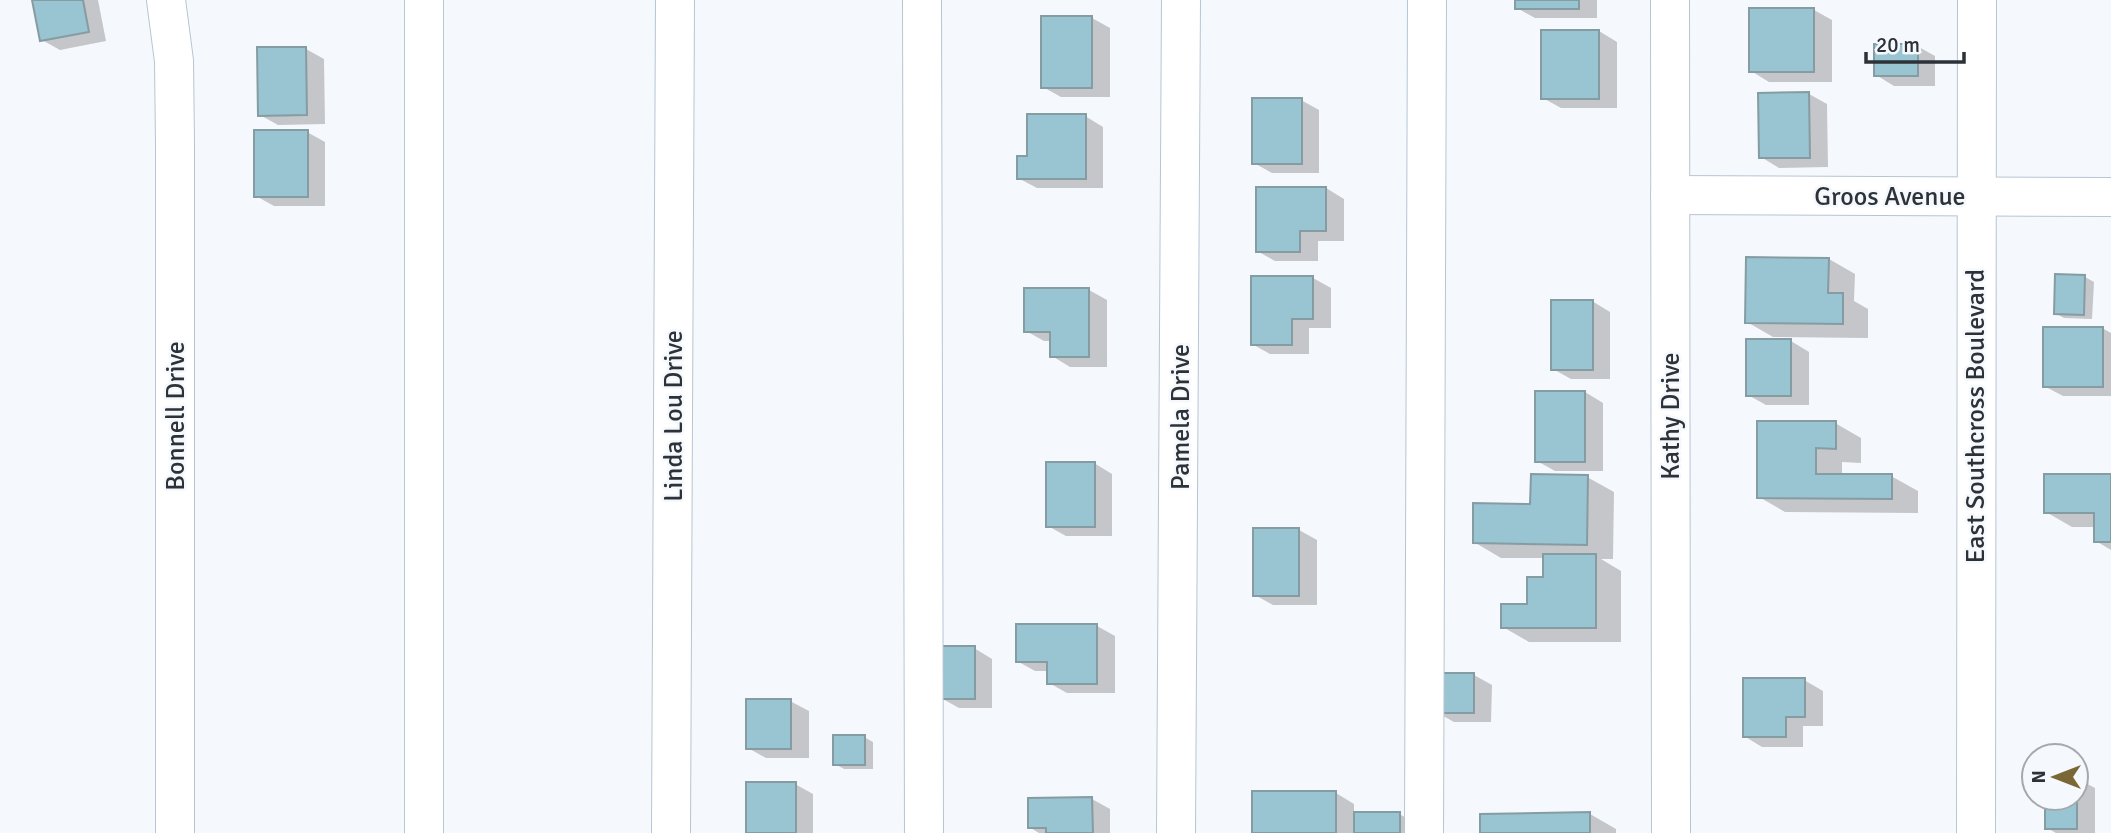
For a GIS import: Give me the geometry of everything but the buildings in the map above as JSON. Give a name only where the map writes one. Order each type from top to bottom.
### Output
[{"type":"street","name":"Bonnell Drive","points":[[166,0],[174,61],[176,143],[176,833]]},
{"type":"street","points":[[424,0],[424,833]]},
{"type":"street","name":"Linda Lou Drive","points":[[671,833],[675,0]]},
{"type":"street","points":[[922,0],[924,833]]},
{"type":"street","name":"Pamela Drive","points":[[1177,833],[1181,0]]},
{"type":"street","points":[[1424,833],[1426,0]]},
{"type":"street","name":"Kathy Drive","points":[[1671,0],[1671,833]]},
{"type":"street","name":"East Southcross Boulevard","points":[[1976,833],[1977,0]]},
{"type":"street","name":"Groos Avenue","points":[[1670,195],[2111,197]]}]
